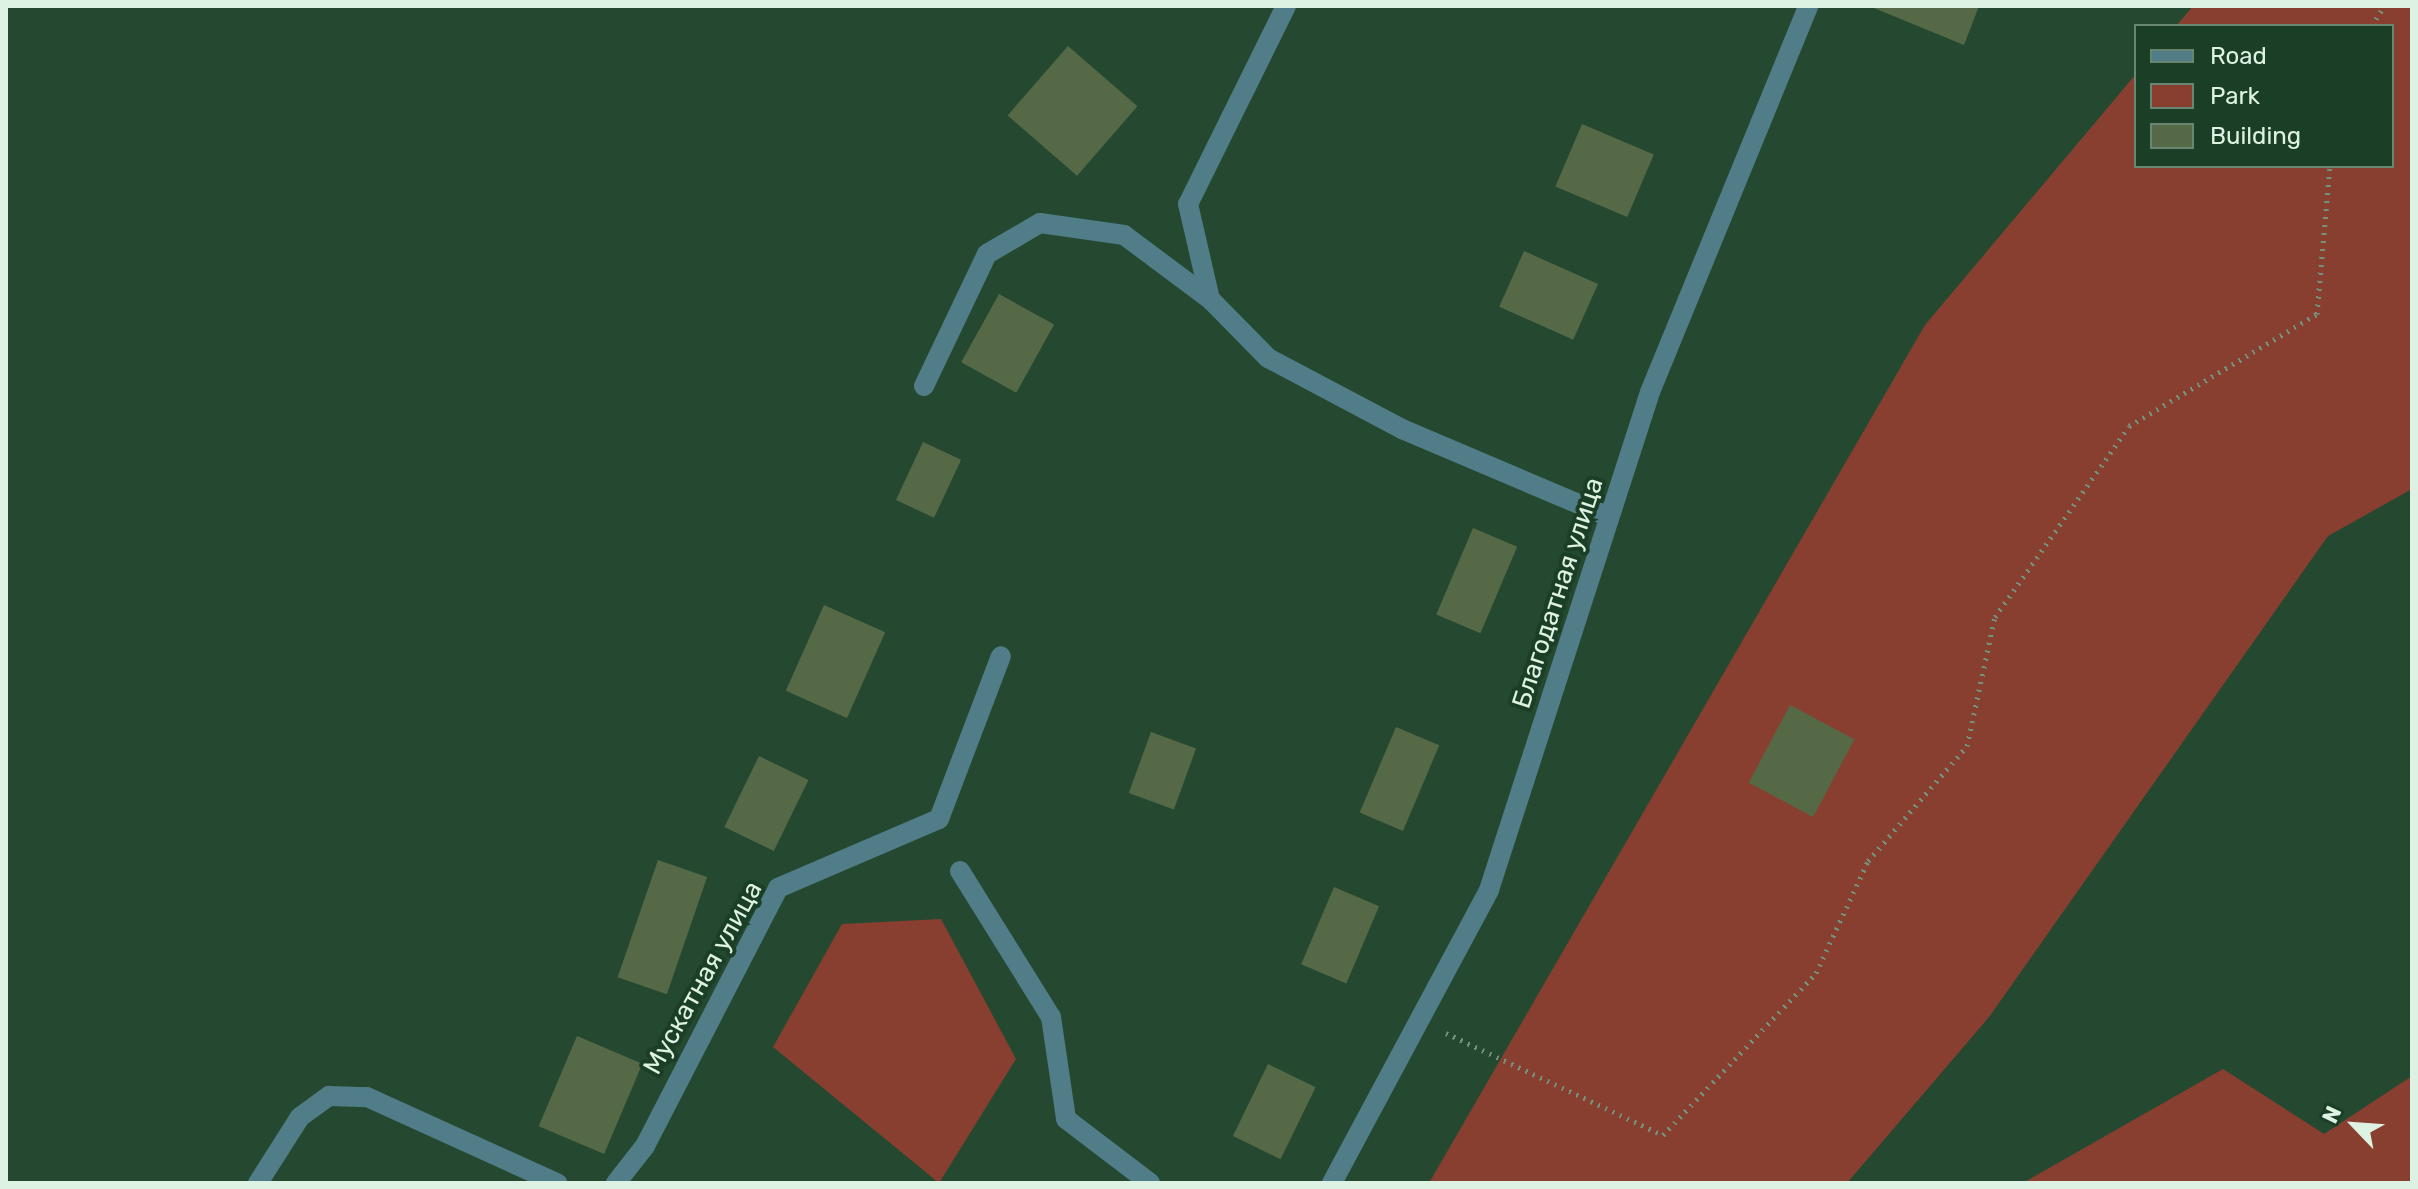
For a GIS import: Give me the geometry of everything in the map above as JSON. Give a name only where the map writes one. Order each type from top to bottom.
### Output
[{"type":"street","points":[[1210,299],[1188,204],[1286,6]]},
{"type":"street","name":"Благодатная улица","points":[[1332,1183],[1423,1022],[1489,890],[1650,392],[1808,6]]},
{"type":"street","points":[[924,386],[987,254],[1040,223],[1124,235],[1210,299],[1268,358],[1402,429],[1609,517]]},
{"type":"street","name":"Мускатная улица","points":[[616,1183],[645,1146],[778,888],[939,819],[1001,656]]},
{"type":"street","points":[[960,871],[1051,1017],[1066,1119],[1150,1183]]},
{"type":"street","points":[[258,1183],[300,1117],[329,1096],[367,1097],[557,1183]]},
{"type":"path","points":[[2373,24],[2384,6]]},
{"type":"path","points":[[1423,1022],[1663,1135],[1816,973],[1868,861],[1967,746],[1995,617],[2129,426],[2317,314],[2330,168]]},
{"type":"green space","points":[[2193,6],[2412,6],[2412,489],[2328,536],[1989,1017],[1847,1183],[1429,1183],[1925,325],[2134,76],[2134,168],[2394,168],[2394,24],[2178,24]]},
{"type":"green space","points":[[941,919],[1016,1059],[939,1183],[773,1047],[842,924]]},
{"type":"green space","points":[[2223,1069],[2324,1134],[2412,1076],[2412,1183],[2023,1183]]},
{"type":"building","points":[[1869,6],[1979,6],[1964,45]]},
{"type":"building","points":[[1068,46],[1137,106],[1077,176],[1008,115]]},
{"type":"building","points":[[1582,124],[1654,154],[1627,217],[1555,187]]},
{"type":"building","points":[[1524,251],[1598,284],[1573,340],[1499,307]]},
{"type":"building","points":[[999,294],[1054,325],[1016,393],[961,362]]},
{"type":"building","points":[[923,442],[961,460],[934,518],[896,500]]},
{"type":"building","points":[[1473,528],[1517,547],[1480,633],[1436,615]]},
{"type":"building","points":[[824,605],[885,632],[847,718],[786,691]]},
{"type":"building","points":[[1790,705],[1854,739],[1813,817],[1749,783]]},
{"type":"building","points":[[1396,727],[1439,745],[1403,831],[1360,813]]},
{"type":"building","points":[[1151,732],[1196,748],[1174,809],[1129,793]]},
{"type":"building","points":[[759,756],[808,780],[774,851],[724,827]]},
{"type":"building","points":[[658,860],[707,877],[667,994],[618,977]]},
{"type":"building","points":[[1334,887],[1379,906],[1346,983],[1301,964]]},
{"type":"building","points":[[577,1036],[642,1064],[604,1154],[539,1126]]},
{"type":"building","points":[[1268,1064],[1316,1087],[1281,1159],[1233,1136]]}]
